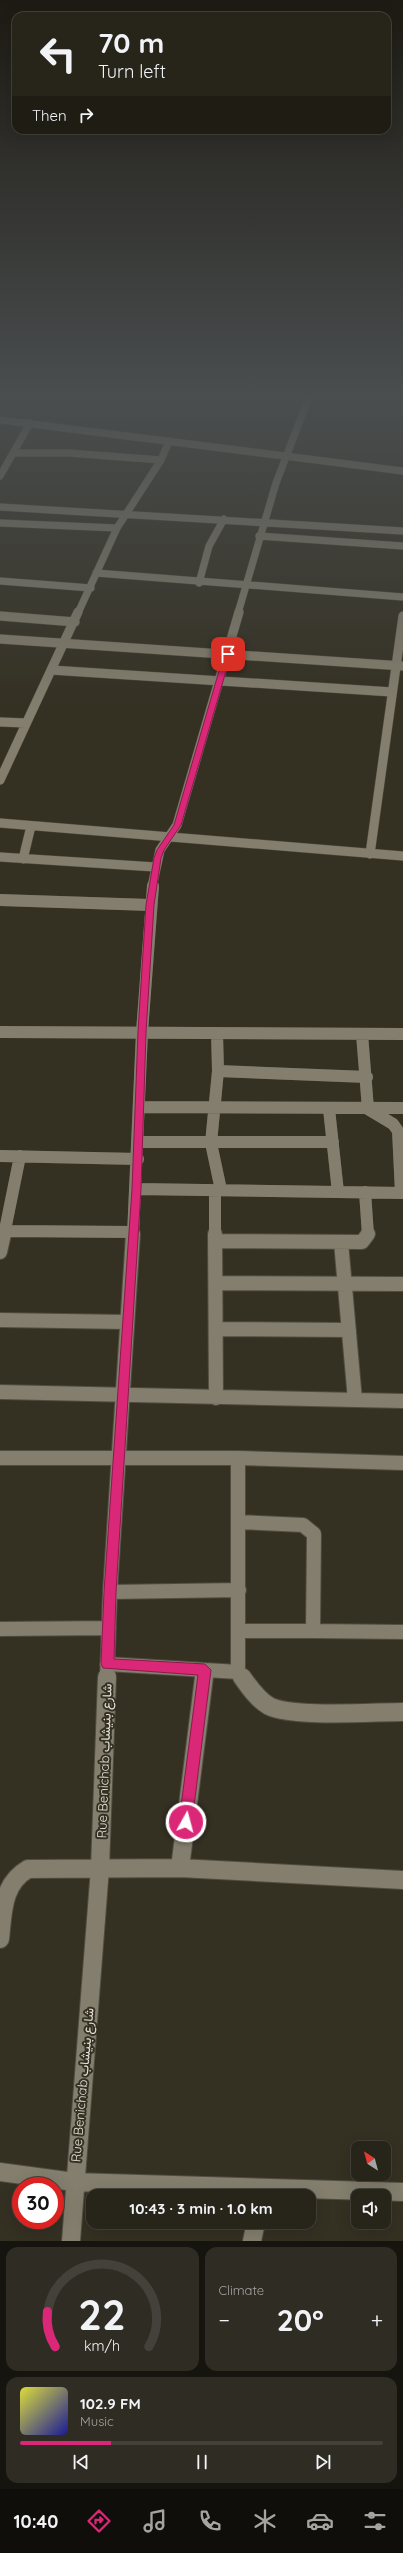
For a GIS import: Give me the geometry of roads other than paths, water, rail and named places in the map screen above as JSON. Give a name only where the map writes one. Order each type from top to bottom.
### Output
[{"type":"street","points":[[0,780],[63,643],[91,588],[96,573],[117,528],[134,502]]},
{"type":"street","name":"Rue Benichab شارع بنيشاب","points":[[71,2241],[74,2182],[100,1868],[110,1592],[138,1159],[142,1032],[150,905],[155,867],[160,850],[177,825],[228,654],[259,536],[271,502]]},
{"type":"street","points":[[0,507],[126,513],[403,531]]},
{"type":"street","points":[[199,583],[209,546],[216,537],[224,519]]},
{"type":"street","points":[[0,523],[117,528]]},
{"type":"street","points":[[259,536],[403,546]]},
{"type":"street","points":[[96,573],[199,583],[403,597]]},
{"type":"street","points":[[0,581],[91,588]]},
{"type":"street","points":[[0,616],[75,622]]},
{"type":"street","points":[[370,854],[392,692],[399,666],[403,616]]},
{"type":"street","points":[[0,639],[399,666]]},
{"type":"street","points":[[51,670],[392,692]]},
{"type":"street","points":[[0,722],[26,723]]},
{"type":"street","points":[[0,823],[403,856]]},
{"type":"street","points":[[23,859],[31,826]]},
{"type":"street","points":[[0,857],[155,867]]},
{"type":"street","points":[[0,900],[150,905]]},
{"type":"street","points":[[0,1032],[403,1034]]},
{"type":"street","points":[[216,1398],[215,1241],[218,1190],[211,1143],[218,1071],[217,1033]]},
{"type":"street","points":[[362,1034],[367,1077],[368,1109]]},
{"type":"street","points":[[218,1071],[367,1077]]},
{"type":"street","points":[[139,1108],[403,1108]]},
{"type":"street","points":[[329,1109],[338,1192]]},
{"type":"street","points":[[136,1189],[402,1193],[401,1142],[396,1127],[368,1109]]},
{"type":"street","points":[[138,1142],[332,1142]]},
{"type":"street","points":[[0,1156],[138,1159]]},
{"type":"street","points":[[0,1252],[6,1231],[6,1203],[20,1156]]},
{"type":"street","points":[[215,1241],[362,1242],[368,1239],[365,1192]]},
{"type":"street","points":[[6,1231],[133,1232]]},
{"type":"street","points":[[341,1242],[355,1400]]},
{"type":"street","points":[[216,1283],[403,1284]]},
{"type":"street","points":[[0,1320],[127,1322]]},
{"type":"street","points":[[216,1329],[348,1330]]},
{"type":"street","points":[[0,1392],[122,1396],[403,1401]]},
{"type":"street","points":[[0,1458],[238,1458],[403,1462]]},
{"type":"street","points":[[238,1458],[238,1672],[256,1694],[269,1706],[288,1711],[403,1712]]},
{"type":"street","points":[[238,1522],[303,1525],[314,1534],[313,1631]]},
{"type":"street","points":[[110,1592],[239,1590]]},
{"type":"street","points":[[0,1629],[109,1628]]},
{"type":"street","points":[[239,1631],[403,1632]]},
{"type":"street","points":[[107,1664],[238,1672]]},
{"type":"street","points":[[180,1868],[205,1670]]},
{"type":"street","points":[[0,1940],[7,1888],[12,1878],[18,1873],[28,1869],[180,1868],[403,1880]]},
{"type":"street","points":[[0,2172],[74,2182],[203,2189]]},
{"type":"street","points":[[316,2192],[403,2192]]},
{"type":"street","points":[[252,2241],[255,2229]]}]
